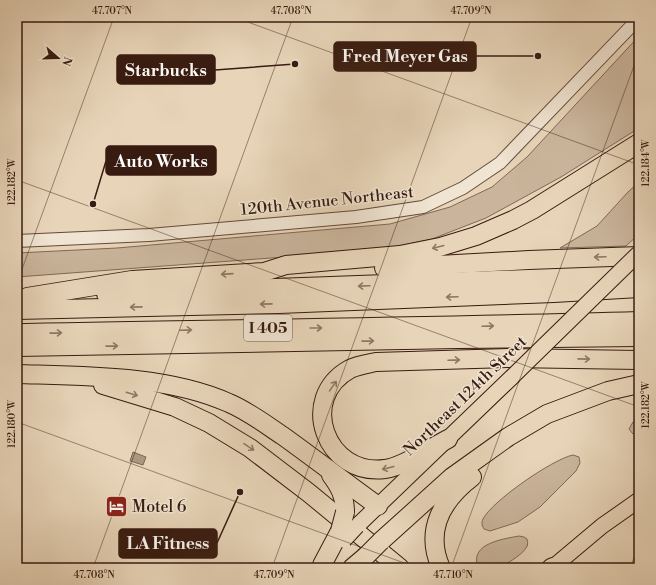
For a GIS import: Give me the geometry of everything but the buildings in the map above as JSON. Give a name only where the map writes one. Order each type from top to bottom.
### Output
[{"type":"highway","points":[[264,272],[286,265],[400,255],[440,247],[476,236],[532,210],[639,143]]},
{"type":"highway","points":[[20,302],[132,280],[264,272],[288,273],[529,260],[639,256]]},
{"type":"highway","points":[[20,302],[639,275]]},
{"type":"highway","name":"I 405","points":[[20,302],[279,304],[554,293],[639,288]]},
{"type":"highway","name":"I 405","points":[[17,334],[205,329],[458,327],[639,322]]},
{"type":"highway","name":"I 405","points":[[17,347],[639,337]]},
{"type":"highway","points":[[448,439],[402,464],[386,469],[369,470],[363,468],[347,462],[332,448],[327,439],[323,427],[322,417],[327,394],[337,380],[350,369],[361,364],[376,362],[508,358],[639,360]]},
{"type":"highway","points":[[17,374],[67,375],[150,381],[197,391],[229,403],[256,418],[378,506]]},
{"type":"highway","points":[[67,375],[175,407],[209,423],[250,448],[309,493],[400,568]]},
{"type":"highway","points":[[358,562],[452,477],[508,437],[546,414],[608,391],[639,384]]},
{"type":"highway","points":[[441,568],[435,547],[436,525],[443,508],[456,490],[502,454],[538,431],[578,411],[639,388]]},
{"type":"highway","points":[[321,566],[347,532],[345,502],[342,493],[323,465]]},
{"type":"main road","name":"Northeast 124th Street","points":[[347,532],[378,506],[639,253]]},
{"type":"main road","points":[[552,568],[602,526],[639,500]]},
{"type":"street","name":"120th Avenue Northeast","points":[[17,241],[149,235],[356,216],[423,207],[463,188],[500,163],[639,18]]},
{"type":"shaded area","points":[[639,36],[639,128],[561,177],[486,218],[432,239],[394,247],[298,256],[17,277],[17,253],[117,248],[390,224],[450,207],[492,187],[527,157]]},
{"type":"shaded area","points":[[639,182],[639,234],[626,246],[560,248],[597,226]]},
{"type":"shaded area","points":[[639,418],[639,432],[633,434],[629,429],[633,422]]},
{"type":"shaded area","points":[[133,452],[146,457],[143,465],[130,461]]},
{"type":"shaded area","points":[[573,455],[579,457],[580,463],[576,471],[540,507],[518,522],[490,531],[484,529],[482,525],[483,519],[498,502],[510,492],[538,472],[564,458]]},
{"type":"shaded area","points":[[519,536],[527,539],[528,544],[524,551],[517,557],[497,568],[487,569],[478,567],[478,552],[483,547],[497,541]]},
{"type":"place","name":"Fred Meyer Gas","points":[[538,56]]},
{"type":"place","name":"Starbucks","points":[[295,64]]},
{"type":"place","name":"Auto Works","points":[[93,204]]},
{"type":"place","name":"LA Fitness","points":[[240,492]]},
{"type":"place","name":"Motel 6","points":[[116,507]]}]
